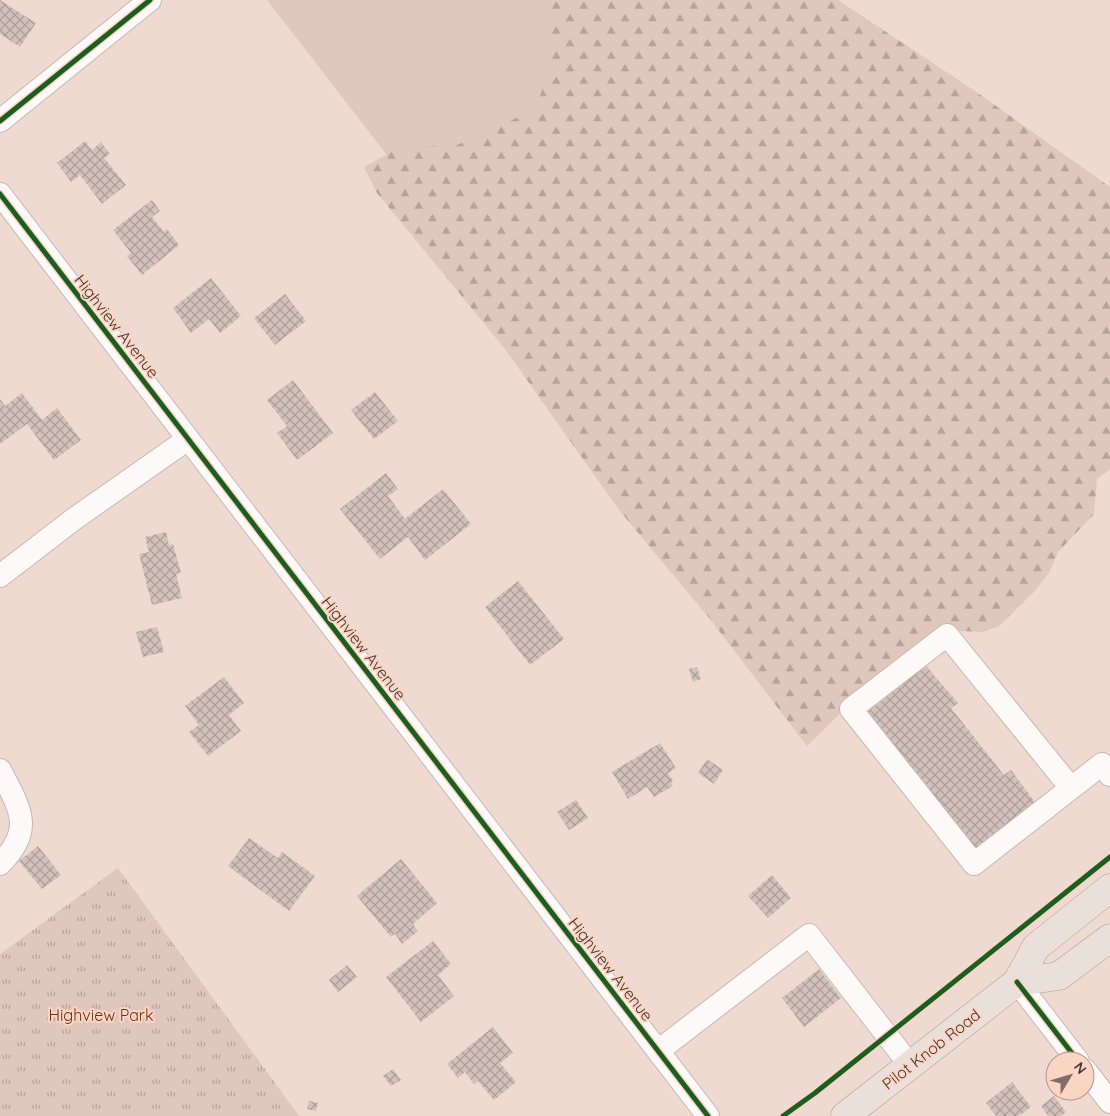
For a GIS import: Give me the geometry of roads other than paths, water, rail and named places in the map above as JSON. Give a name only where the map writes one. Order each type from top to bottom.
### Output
[{"type":"main road","name":"Pilot Knob Road","points":[[845,1116],[1017,982],[1036,947],[1110,888]]},
{"type":"main road","name":"Pilot Knob Road","points":[[1017,982],[1059,976],[1110,938]]},
{"type":"street","points":[[0,121],[150,0]]},
{"type":"street","name":"Highview Avenue","points":[[0,194],[708,1116]]},
{"type":"street","points":[[0,576],[74,519],[188,439]]},
{"type":"street","points":[[1070,788],[946,634],[851,709],[974,864],[1102,764],[1110,774]]},
{"type":"street","points":[[0,770],[23,822],[20,838],[10,854],[0,864]]},
{"type":"street","points":[[658,1051],[809,935],[910,1065]]},
{"type":"street","points":[[1017,982],[1070,1051]]},
{"type":"street","points":[[1095,1083],[1110,1102]]},
{"type":"park label","name":"Highview Park","points":[[101,1015]]}]
